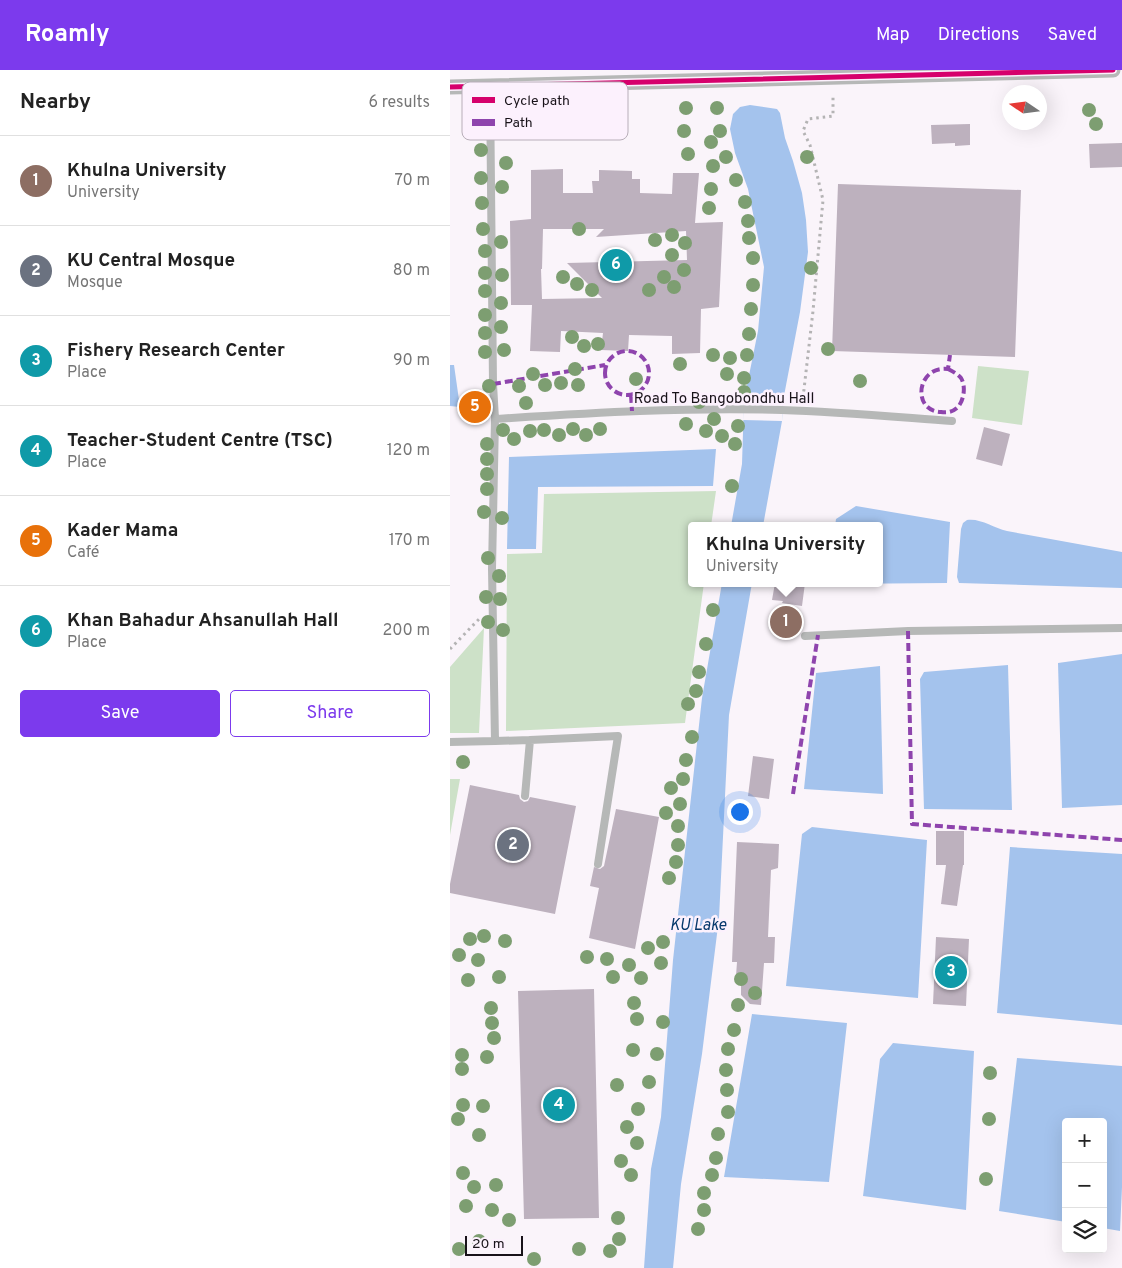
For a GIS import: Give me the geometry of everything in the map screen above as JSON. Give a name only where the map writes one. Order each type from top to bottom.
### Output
[{"type":"street","points":[[628,82],[1113,70]]},
{"type":"lane","points":[[491,140],[495,419],[493,604],[495,741]]},
{"type":"lane","name":"Road To Bangobondhu Hall","points":[[495,419],[649,410],[782,410],[952,421]]},
{"type":"lane","points":[[805,636],[908,631],[1122,628]]},
{"type":"lane","points":[[450,742],[618,736],[598,864]]},
{"type":"lane","points":[[525,796],[530,740]]},
{"type":"path","points":[[802,411],[823,200],[810,145],[803,131],[808,119],[833,116],[833,77]]},
{"type":"path","points":[[450,649],[493,604]]},
{"type":"green space","points":[[978,366],[1029,371],[1022,425],[972,418]]},
{"type":"green space","points":[[716,491],[712,522],[688,522],[688,587],[703,587],[685,723],[506,731],[507,554],[542,553],[544,494]]},
{"type":"green space","points":[[484,628],[479,733],[450,733],[450,667]]},
{"type":"green space","points":[[450,779],[460,779],[450,835]]},
{"type":"water","points":[[750,105],[777,109],[780,113],[785,138],[802,193],[808,252],[800,312],[783,401],[782,421],[764,522],[732,522],[742,464],[744,400],[758,331],[764,267],[748,189],[735,153],[730,129],[733,114],[740,107]]},
{"type":"water","points":[[450,365],[454,365],[460,407],[450,406]]},
{"type":"water","points":[[716,449],[713,486],[538,487],[536,549],[507,549],[509,457]]},
{"type":"water","points":[[856,506],[950,522],[947,583],[883,584],[883,522],[836,522],[836,519]]},
{"type":"water","points":[[967,520],[977,520],[1002,530],[1122,552],[1122,588],[959,583],[957,577],[961,529],[963,523]]},
{"type":"water","name":"KU Lake","points":[[721,587],[751,587],[729,715],[719,918],[702,1054],[681,1184],[673,1268],[644,1268],[651,1169],[661,1117],[673,960],[702,698]]},
{"type":"water","points":[[1122,654],[1122,805],[1062,808],[1058,663]]},
{"type":"water","points":[[1008,665],[1012,810],[924,809],[920,679],[924,672]]},
{"type":"water","points":[[880,666],[883,794],[804,789],[816,673]]},
{"type":"water","points":[[812,827],[927,840],[918,998],[786,986],[802,834]]},
{"type":"water","points":[[1010,847],[1122,854],[1122,1025],[997,1013]]},
{"type":"water","points":[[752,1014],[847,1023],[829,1182],[724,1177]]},
{"type":"water","points":[[893,1043],[974,1051],[966,1210],[863,1196],[880,1059]]},
{"type":"water","points":[[1017,1058],[1122,1066],[1120,1231],[1107,1229],[1107,1118],[1062,1118],[1062,1221],[999,1211]]},
{"type":"pier","points":[[744,400],[783,401],[782,421],[743,420]]},
{"type":"building","points":[[970,124],[970,145],[955,146],[955,143],[932,144],[931,125]]},
{"type":"building","points":[[1122,143],[1122,167],[1090,168],[1089,144]]},
{"type":"building","points":[[563,169],[563,193],[593,193],[592,181],[599,181],[599,170],[632,171],[632,179],[640,179],[640,193],[672,194],[673,173],[699,173],[695,223],[723,222],[719,307],[701,309],[700,353],[672,354],[672,336],[629,335],[628,351],[601,350],[603,333],[561,331],[560,352],[530,351],[532,305],[511,305],[510,221],[531,219],[531,170]],"holes":[[[543,229],[604,229],[596,237],[686,231],[687,260],[567,263],[602,298],[542,299]]]},
{"type":"building","points":[[838,184],[1021,190],[1015,357],[832,351]]},
{"type":"building","points":[[984,427],[1010,434],[1002,466],[976,459]]},
{"type":"building","points":[[774,587],[804,587],[802,606],[772,600]]},
{"type":"building","points":[[753,756],[774,759],[769,799],[748,796]]},
{"type":"building","points":[[470,785],[519,795],[520,799],[524,802],[528,801],[530,797],[576,806],[555,914],[450,893],[450,884]]},
{"type":"building","points":[[616,809],[659,817],[635,949],[589,938],[599,888],[590,886],[594,867],[600,869],[604,866]]},
{"type":"building","points":[[936,831],[964,831],[964,865],[957,906],[941,904],[946,865],[936,865]]},
{"type":"building","points":[[737,842],[779,844],[778,868],[771,870],[768,937],[775,937],[774,963],[764,963],[761,1005],[750,1004],[741,995],[741,978],[736,976],[737,962],[732,962]]},
{"type":"building","points":[[936,937],[969,939],[966,1006],[933,1004]]},
{"type":"building","points":[[594,989],[599,1218],[524,1219],[518,991]]},
{"type":"marked path","points":[[627,351],[639,355],[645,361],[649,373],[645,385],[639,391],[627,395],[615,391],[609,385],[605,373],[609,361],[615,355],[627,351]]},
{"type":"marked path","points":[[948,369],[958,375],[963,381],[964,393],[962,401],[958,407],[950,412],[931,410],[925,404],[922,397],[924,381],[930,374],[938,370],[948,369],[950,355]]},
{"type":"marked path","points":[[493,384],[605,365]]},
{"type":"marked path","points":[[631,395],[632,411]]},
{"type":"marked path","points":[[908,631],[912,824],[1122,840]]},
{"type":"marked path","points":[[793,794],[818,635]]},
{"type":"cycle path","points":[[628,82],[1113,70]]},
{"type":"cycle path","points":[[450,87],[462,87]]},
{"type":"place","name":"Khan Bahadur Ahsanullah Hall","points":[[616,265]]},
{"type":"place","name":"Kader Mama","points":[[475,407]]},
{"type":"place","name":"Khulna University","points":[[786,622]]},
{"type":"place","name":"KU Central Mosque","points":[[513,845]]},
{"type":"place","name":"Fishery Research Center","points":[[951,972]]},
{"type":"place","name":"Teacher-Student Centre (TSC)","points":[[559,1105]]}]
